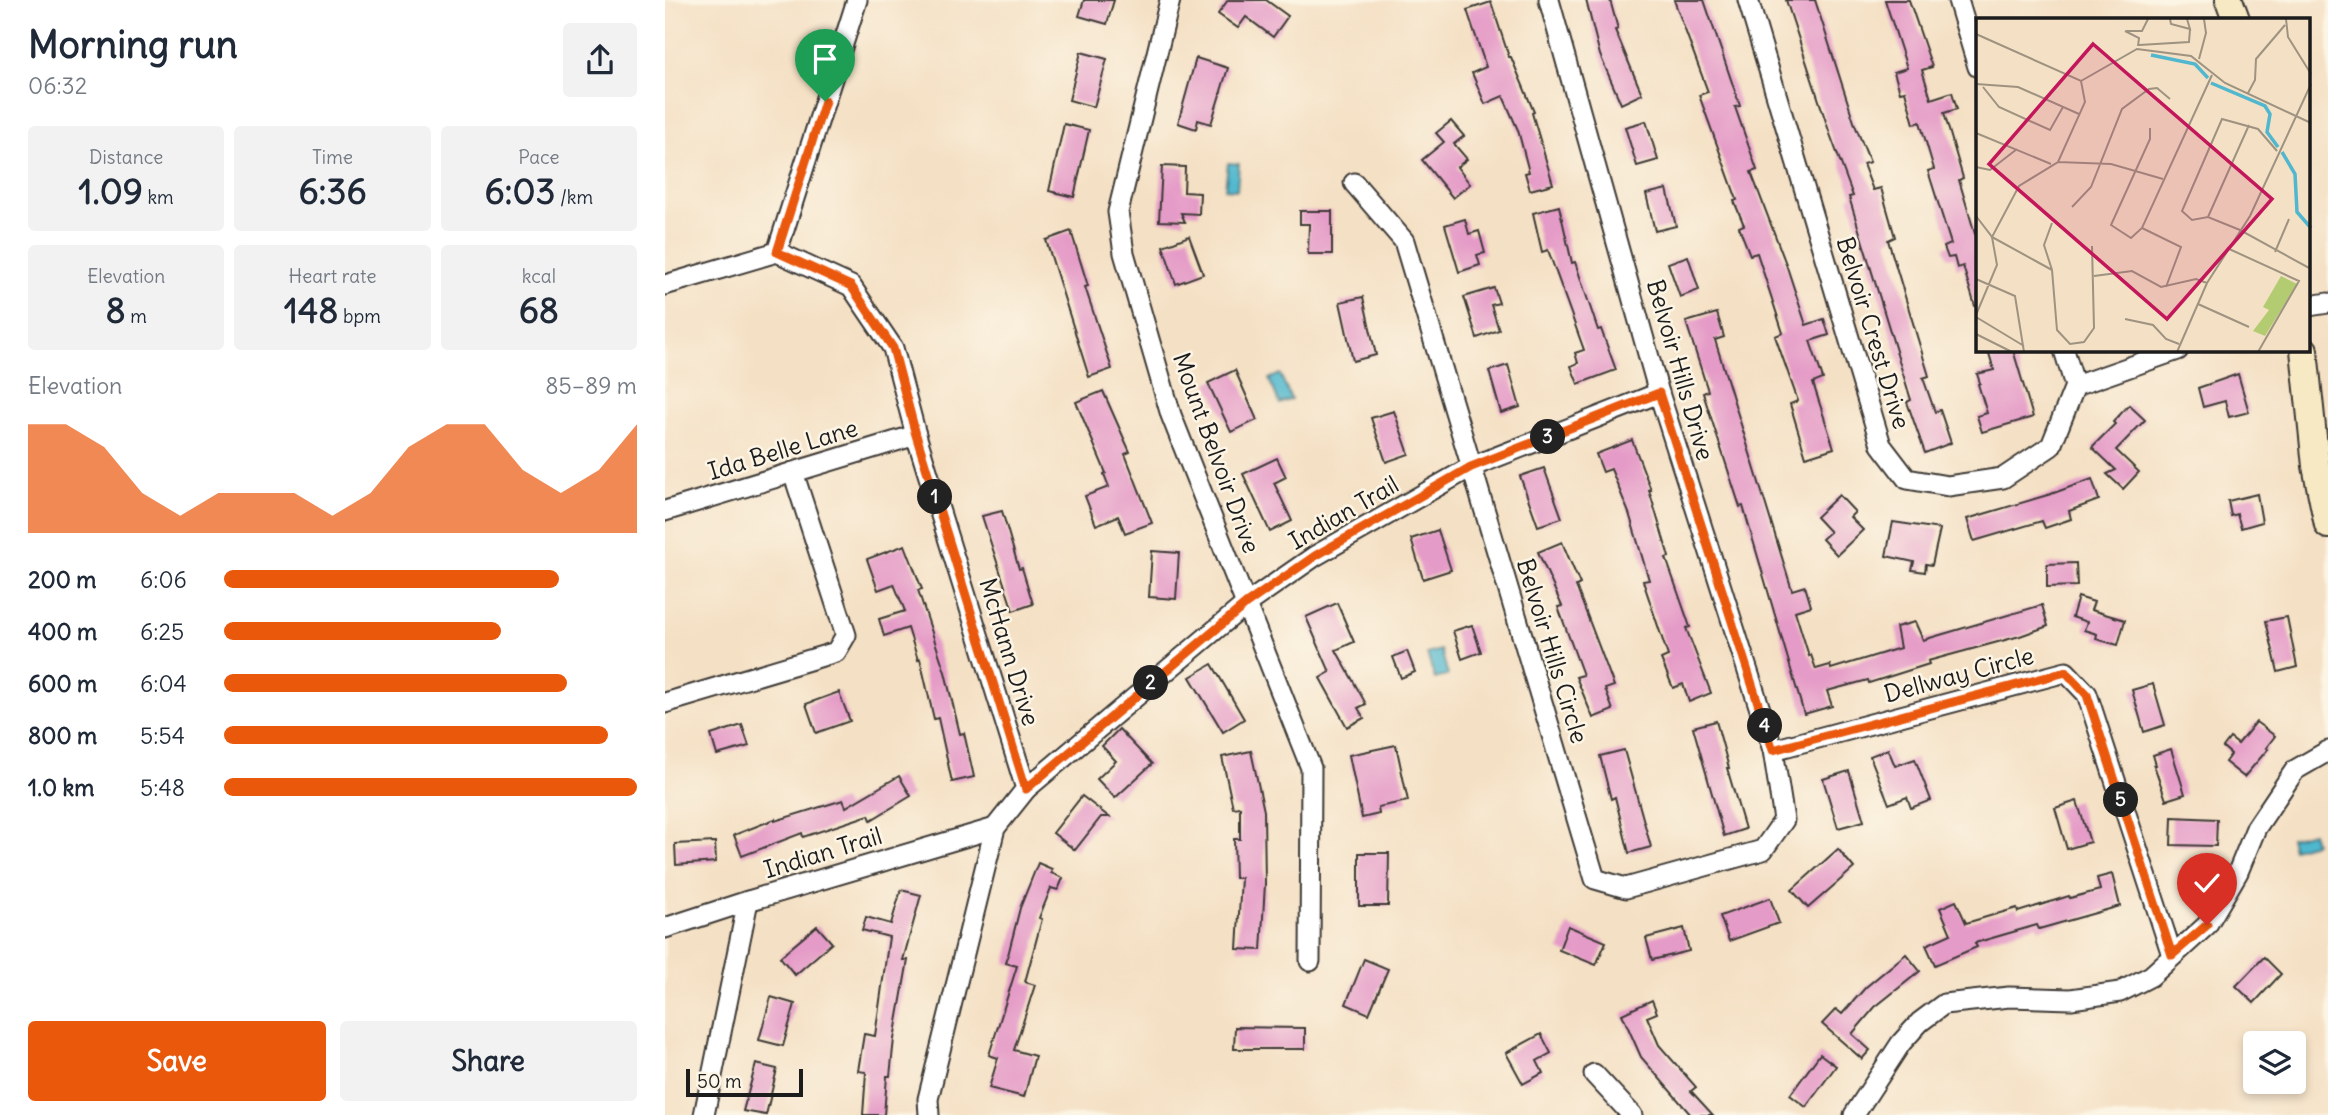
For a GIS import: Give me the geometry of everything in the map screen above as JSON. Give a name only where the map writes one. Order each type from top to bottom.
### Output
[{"type":"street","points":[[665,285],[777,252],[857,0]]},
{"type":"street","name":"Mount Belvoir Drive","points":[[1170,0],[1118,212],[1124,253],[1171,415],[1311,768],[1310,961]]},
{"type":"street","name":"Belvoir Hills Drive","points":[[1549,0],[1659,393],[1773,750]]},
{"type":"street","name":"Belvoir Crest Drive","points":[[1748,0],[1881,445],[1907,479],[1948,486],[2003,478],[2051,446],[2075,386]]},
{"type":"street","points":[[1958,0],[1976,60]]},
{"type":"street","points":[[2229,0],[2236,18]]},
{"type":"street","name":"Belvoir Hills Circle","points":[[1354,183],[1404,241],[1595,879],[1626,888],[1763,850],[1784,820],[1773,750]]},
{"type":"street","name":"McHann Drive","points":[[777,252],[851,286],[893,348],[916,435],[1026,789]]},
{"type":"street","points":[[2065,352],[2075,386],[2172,352]]},
{"type":"street","points":[[2304,352],[2322,464],[2328,525]]},
{"type":"street","name":"Indian Trail","points":[[1026,789],[1246,604],[1315,556],[1471,467],[1659,393]]},
{"type":"street","name":"Ida Belle Lane","points":[[665,511],[916,435]]},
{"type":"street","points":[[665,704],[836,652],[846,635],[793,472]]},
{"type":"street","name":"Dellway Circle","points":[[1773,750],[2066,672],[2087,695],[2172,955]]},
{"type":"street","points":[[1854,1115],[1901,1043],[1920,1022],[1944,1004],[2009,997],[2071,999],[2120,992],[2151,976],[2207,925],[2238,872],[2256,828],[2295,770],[2328,751]]},
{"type":"street","points":[[929,1115],[928,1099],[995,828],[1026,789]]},
{"type":"street","name":"Indian Trail","points":[[665,928],[995,828]]},
{"type":"street","points":[[704,1115],[748,901]]},
{"type":"street","points":[[1594,1074],[1632,1115]]},
{"type":"water","points":[[1228,163],[1239,164],[1237,190],[1225,189]]},
{"type":"water","points":[[1280,374],[1291,399],[1280,404],[1269,379]]},
{"type":"water","points":[[1441,650],[1448,675],[1435,679],[1427,654]]},
{"type":"water","points":[[2312,832],[2315,843],[2293,849],[2290,838]]},
{"type":"building","points":[[1084,0],[1114,0],[1107,24],[1079,16]]},
{"type":"building","points":[[1228,0],[1266,0],[1288,16],[1273,37],[1246,17],[1238,28],[1218,14]]},
{"type":"building","points":[[1586,0],[1610,0],[1618,29],[1615,30],[1642,94],[1621,104],[1600,55]]},
{"type":"building","points":[[1674,0],[1704,0],[1740,106],[1735,107],[1757,170],[1751,172],[1806,325],[1824,319],[1829,335],[1810,341],[1823,379],[1813,383],[1834,448],[1806,457],[1790,404],[1798,401],[1775,336],[1783,333],[1757,253],[1750,255],[1739,227],[1744,225],[1734,201],[1737,200],[1699,95],[1708,92]]},
{"type":"building","points":[[1786,0],[1815,0],[1855,125],[1870,162],[1863,164],[1873,190],[1881,188],[1895,237],[1888,240],[1929,376],[1923,378],[1935,412],[1940,410],[1951,443],[1925,453],[1907,402],[1911,400],[1849,197],[1853,196]]},
{"type":"building","points":[[1885,0],[1909,0],[1932,67],[1922,70],[1931,99],[1952,92],[1957,109],[1944,113],[1963,178],[1959,180],[1976,234],[1975,306],[1963,266],[1957,268],[1954,257],[1948,258],[1944,247],[1951,244],[1928,171],[1934,169],[1920,122],[1914,124],[1905,91],[1900,92],[1894,72],[1907,68]]},
{"type":"building","points":[[1491,2],[1509,57],[1534,112],[1532,113],[1553,184],[1530,190],[1525,173],[1529,172],[1518,130],[1503,96],[1485,104],[1472,73],[1486,67],[1467,10]]},
{"type":"building","points":[[1081,52],[1107,59],[1094,107],[1069,100]]},
{"type":"building","points":[[1196,58],[1228,68],[1211,124],[1198,120],[1196,129],[1178,123]]},
{"type":"building","points":[[1451,121],[1464,136],[1454,144],[1467,159],[1457,167],[1470,184],[1453,198],[1422,160],[1444,142],[1436,133]]},
{"type":"building","points":[[1646,121],[1658,160],[1637,166],[1625,127]]},
{"type":"building","points":[[1064,124],[1089,130],[1074,197],[1049,191]]},
{"type":"building","points":[[1162,166],[1185,167],[1184,192],[1200,193],[1199,214],[1181,213],[1185,222],[1159,221]]},
{"type":"building","points":[[1667,189],[1676,226],[1655,231],[1646,194]]},
{"type":"building","points":[[1559,206],[1572,263],[1575,262],[1598,330],[1601,329],[1616,370],[1578,384],[1571,366],[1578,363],[1575,353],[1584,350],[1548,250],[1542,252],[1533,213]]},
{"type":"building","points":[[1300,211],[1332,211],[1332,254],[1308,254],[1309,224],[1300,224]]},
{"type":"building","points":[[1465,219],[1469,234],[1479,231],[1485,253],[1477,255],[1480,265],[1459,272],[1445,225]]},
{"type":"building","points":[[1071,231],[1088,286],[1085,287],[1112,369],[1089,377],[1046,240]]},
{"type":"building","points":[[1189,236],[1203,274],[1176,284],[1163,246]]},
{"type":"building","points":[[1688,256],[1699,290],[1680,297],[1668,263]]},
{"type":"building","points":[[1494,288],[1499,303],[1491,305],[1499,330],[1477,338],[1464,297]]},
{"type":"building","points":[[1363,297],[1376,355],[1353,361],[1340,302]]},
{"type":"building","points":[[1717,313],[1724,337],[1715,340],[1792,590],[1805,586],[1811,606],[1795,611],[1809,656],[1811,655],[1816,669],[1830,665],[1831,669],[1900,648],[1896,627],[1915,622],[1923,640],[2042,605],[2048,626],[1928,661],[1929,664],[1869,683],[1868,680],[1827,691],[1832,706],[1804,714],[1743,506],[1740,507],[1703,393],[1708,391],[1686,322]]},
{"type":"building","points":[[1989,352],[2014,352],[2033,417],[1982,432],[1977,416],[1987,413],[1977,374],[1994,370]]},
{"type":"building","points":[[1508,365],[1520,407],[1501,413],[1489,371]]},
{"type":"building","points":[[1235,370],[1257,420],[1231,432],[1208,383]]},
{"type":"building","points":[[2238,374],[2249,412],[2229,417],[2225,401],[2203,407],[2198,388]]},
{"type":"building","points":[[1103,391],[1130,452],[1125,454],[1152,523],[1125,533],[1118,516],[1096,525],[1085,496],[1109,487],[1104,474],[1106,473],[1076,402]]},
{"type":"building","points":[[2129,405],[2145,420],[2116,450],[2139,472],[2123,489],[2107,474],[2116,470],[2092,447]]},
{"type":"building","points":[[1394,411],[1409,454],[1386,462],[1371,418]]},
{"type":"building","points":[[1632,440],[1651,490],[1669,557],[1666,558],[1690,627],[1686,628],[1711,693],[1689,702],[1683,684],[1673,688],[1661,659],[1668,656],[1643,581],[1649,580],[1629,513],[1611,469],[1603,472],[1596,454]]},
{"type":"building","points":[[1277,458],[1286,477],[1274,483],[1292,521],[1270,532],[1243,474]]},
{"type":"building","points":[[1544,468],[1562,518],[1538,526],[1520,476]]},
{"type":"building","points":[[2092,479],[2099,500],[2069,511],[2071,519],[2045,528],[2042,521],[1974,541],[1967,519]]},
{"type":"building","points":[[2257,494],[2262,522],[2241,528],[2237,514],[2231,516],[2228,501]]},
{"type":"building","points":[[1839,495],[1855,512],[1850,517],[1863,530],[1837,555],[1822,539],[1830,532],[1816,517]]},
{"type":"building","points":[[1002,511],[1019,569],[1022,568],[1033,604],[1013,611],[982,516]]},
{"type":"building","points":[[1893,522],[1940,529],[1932,565],[1926,564],[1925,572],[1912,570],[1914,562],[1886,556]]},
{"type":"building","points":[[1438,530],[1451,570],[1423,579],[1411,539]]},
{"type":"building","points":[[1562,542],[1580,584],[1576,586],[1614,686],[1605,689],[1613,710],[1593,718],[1576,677],[1583,675],[1558,607],[1562,606],[1538,552]]},
{"type":"building","points":[[905,545],[922,589],[918,590],[945,672],[960,734],[964,733],[974,777],[952,782],[938,718],[934,719],[920,659],[918,660],[908,628],[884,636],[879,619],[905,611],[894,584],[878,590],[867,559]]},
{"type":"building","points":[[1152,551],[1179,553],[1176,599],[1149,597]]},
{"type":"building","points":[[2076,563],[2077,586],[2047,587],[2047,564]]},
{"type":"building","points":[[2078,597],[2094,602],[2091,610],[2125,620],[2118,645],[2096,639],[2097,634],[2084,630],[2087,622],[2072,617]]},
{"type":"building","points":[[1337,603],[1354,642],[1336,650],[1366,704],[1358,708],[1364,718],[1347,727],[1320,678],[1330,672],[1306,617]]},
{"type":"building","points":[[2287,617],[2297,667],[2278,672],[2266,621]]},
{"type":"building","points":[[1472,625],[1481,652],[1462,659],[1453,631]]},
{"type":"building","points":[[1407,651],[1415,672],[1401,678],[1393,657]]},
{"type":"building","points":[[1212,664],[1244,719],[1223,732],[1190,677]]},
{"type":"building","points":[[2153,684],[2165,725],[2144,732],[2132,690]]},
{"type":"building","points":[[839,692],[850,721],[816,733],[806,704]]},
{"type":"building","points":[[1716,721],[1745,829],[1724,836],[1693,727]]},
{"type":"building","points":[[2256,722],[2275,736],[2266,748],[2268,749],[2244,777],[2225,762],[2231,754],[2223,747],[2230,738],[2238,744]]},
{"type":"building","points":[[742,725],[749,746],[717,755],[711,735]]},
{"type":"building","points":[[1119,729],[1152,764],[1115,798],[1097,779],[1116,761],[1102,746]]},
{"type":"building","points":[[1396,745],[1408,801],[1378,807],[1379,814],[1362,818],[1349,755]]},
{"type":"building","points":[[1888,749],[1895,766],[1915,759],[1931,800],[1911,808],[1907,797],[1889,804],[1870,756]]},
{"type":"building","points":[[2171,749],[2185,794],[2166,800],[2153,755]]},
{"type":"building","points":[[1624,750],[1651,847],[1629,853],[1615,797],[1611,799],[1600,756]]},
{"type":"building","points":[[1251,751],[1264,811],[1265,884],[1261,950],[1237,949],[1241,878],[1235,878],[1234,839],[1240,839],[1240,807],[1233,808],[1222,757]]},
{"type":"building","points":[[1849,771],[1864,821],[1838,828],[1823,779]]},
{"type":"building","points":[[899,776],[911,796],[871,820],[869,815],[803,837],[802,833],[742,856],[734,835],[775,819],[843,800],[846,807]]},
{"type":"building","points":[[1082,796],[1109,817],[1101,817],[1075,850],[1053,833]]},
{"type":"building","points":[[2077,801],[2090,842],[2067,849],[2055,808]]},
{"type":"building","points":[[2172,817],[2217,819],[2216,846],[2171,845]]},
{"type":"building","points":[[715,842],[716,862],[676,865],[675,844]]},
{"type":"building","points":[[1838,849],[1854,868],[1808,908],[1792,890]]},
{"type":"building","points":[[1359,853],[1389,853],[1388,906],[1359,906]]},
{"type":"building","points":[[1038,863],[1063,878],[1058,890],[1051,888],[1039,918],[1042,919],[1025,982],[1035,985],[1014,1050],[1035,1056],[1024,1097],[989,1088],[998,1058],[989,1055],[1017,966],[1006,963],[1020,908]]},
{"type":"building","points":[[2112,874],[2120,906],[2039,929],[2037,925],[1975,943],[1977,947],[1935,965],[1926,945],[1951,934],[1940,908],[1956,901],[1966,923],[2017,908],[2018,912],[2069,896],[2070,898],[2100,890],[2097,878]]},
{"type":"building","points":[[901,890],[921,895],[903,960],[908,960],[890,1076],[887,1076],[884,1115],[863,1115],[866,1072],[858,1071],[864,1034],[875,1036],[889,937],[862,930],[866,917],[891,924]]},
{"type":"building","points":[[1770,898],[1779,923],[1729,941],[1720,916]]},
{"type":"building","points":[[817,926],[832,943],[795,975],[780,957]]},
{"type":"building","points":[[1568,926],[1606,942],[1596,965],[1559,950]]},
{"type":"building","points":[[1684,928],[1689,951],[1652,960],[1646,938]]},
{"type":"building","points":[[1906,954],[1920,971],[1875,1007],[1852,1034],[1870,1050],[1862,1059],[1822,1024],[1836,1009],[1842,1014],[1866,987]]},
{"type":"building","points":[[2264,957],[2281,974],[2254,1003],[2236,986]]},
{"type":"building","points":[[1364,959],[1388,969],[1369,1014],[1346,1004]]},
{"type":"building","points":[[771,997],[795,1004],[783,1046],[759,1040]]},
{"type":"building","points":[[1652,1000],[1657,1013],[1647,1017],[1659,1045],[1696,1087],[1691,1091],[1713,1115],[1691,1115],[1641,1057],[1622,1014]]},
{"type":"building","points":[[1235,1027],[1305,1028],[1305,1049],[1234,1049]]},
{"type":"building","points":[[1541,1034],[1551,1053],[1537,1061],[1543,1073],[1523,1084],[1506,1053]]},
{"type":"building","points":[[1820,1054],[1836,1066],[1806,1107],[1790,1095]]},
{"type":"building","points":[[756,1064],[777,1069],[766,1115],[743,1111]]},
{"type":"route","points":[[825,101],[777,252],[851,286],[893,348],[916,435],[1026,789],[1246,604],[1315,556],[1471,467],[1659,393],[1773,750],[2066,672],[2087,695],[2172,955],[2207,925]]}]
